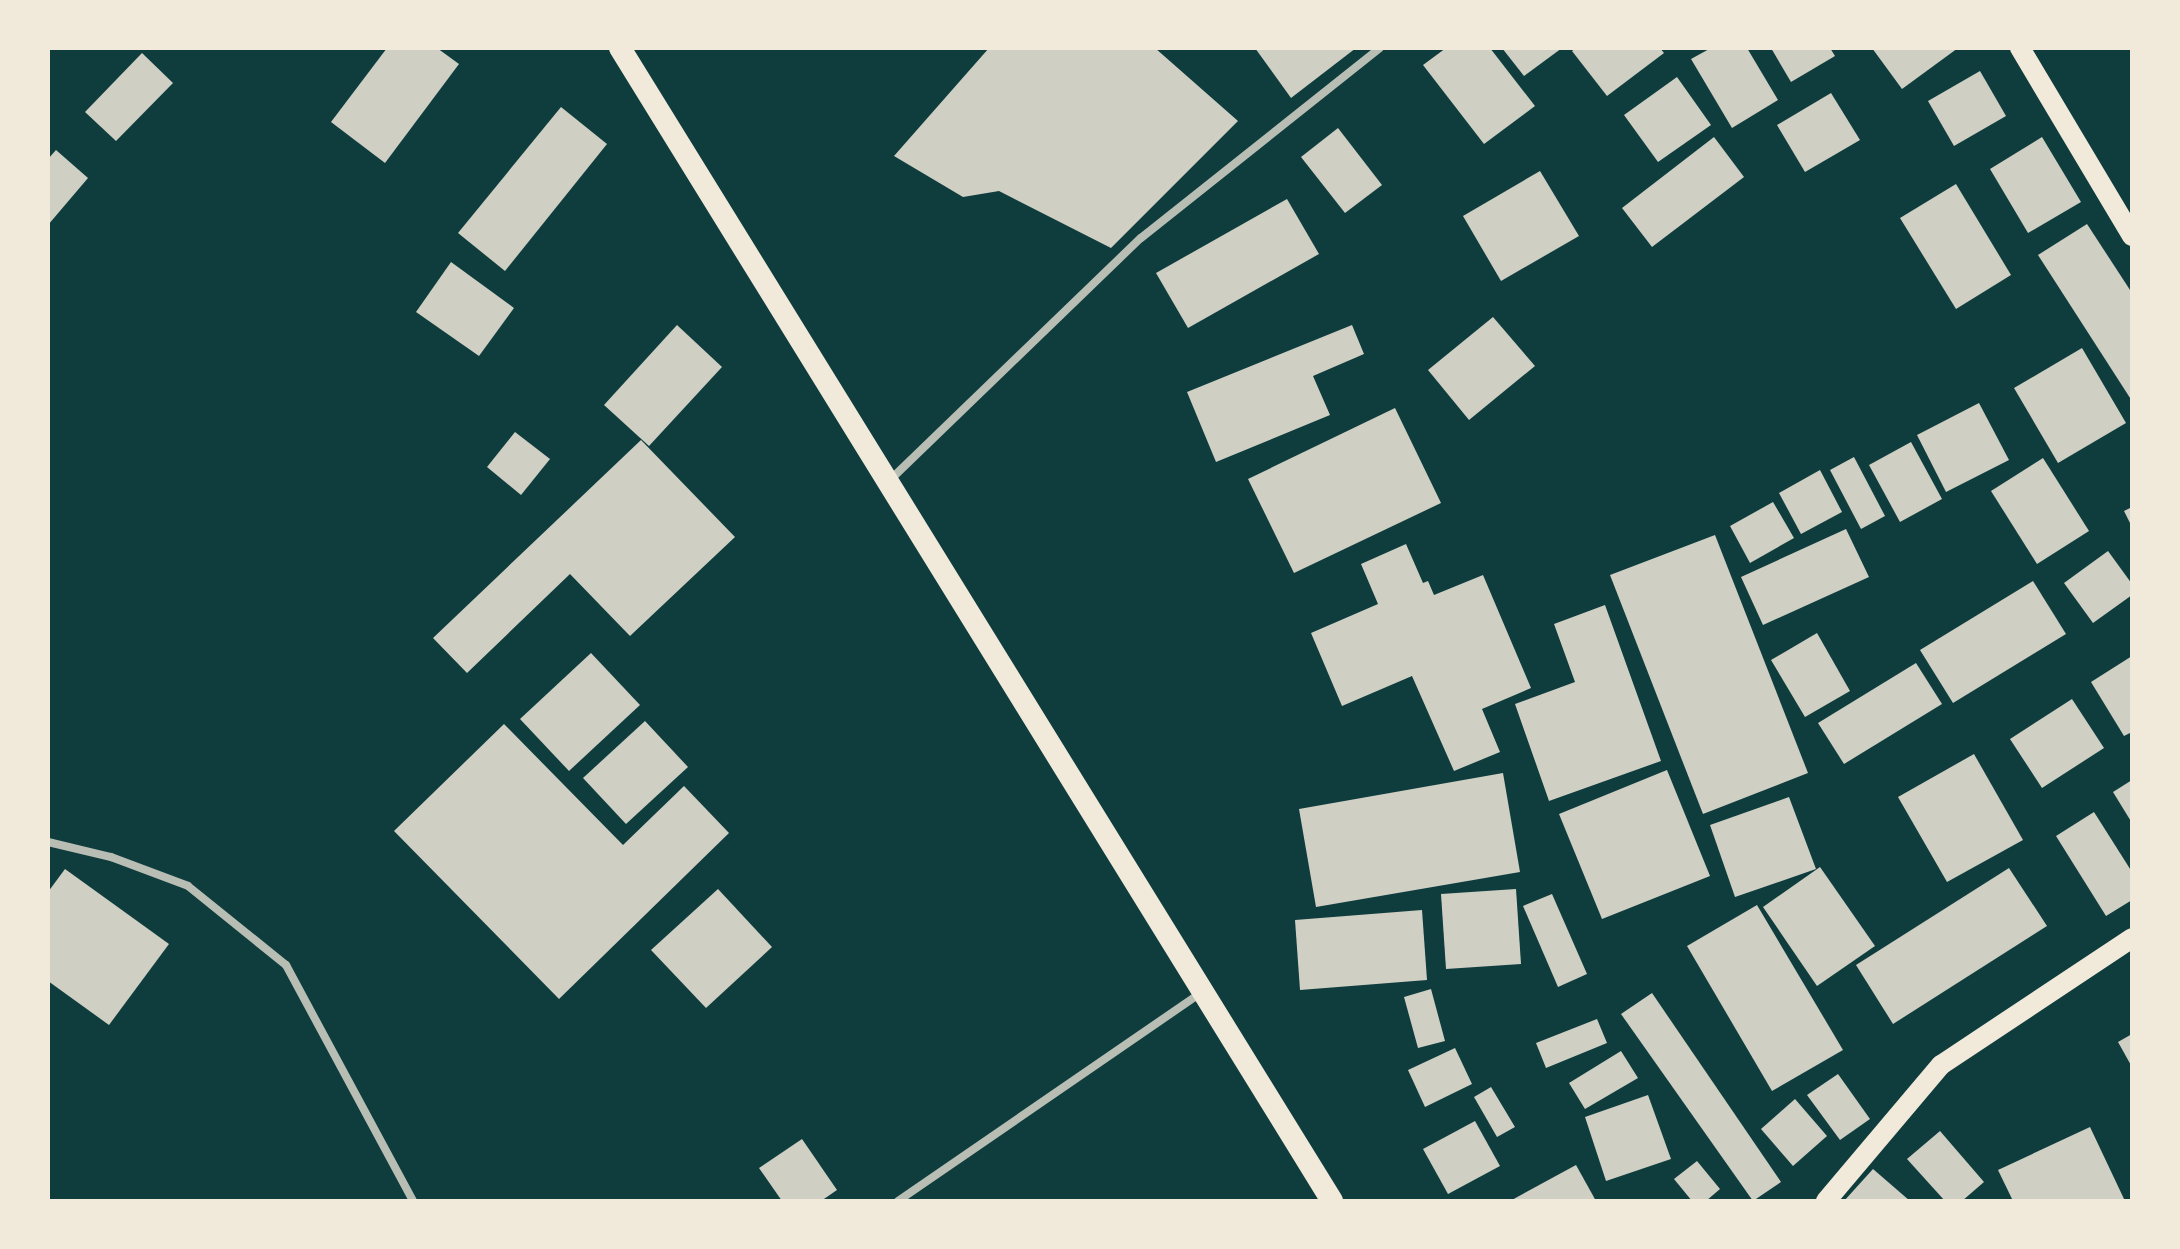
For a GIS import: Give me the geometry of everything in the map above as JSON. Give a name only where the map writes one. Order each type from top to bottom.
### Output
[{"type":"highway","points":[[620,48],[1206,989],[1332,1201]]},
{"type":"main road","points":[[2020,48],[2132,236]]},
{"type":"main road","points":[[1826,1201],[1941,1065],[2132,938]]},
{"type":"street","points":[[888,482],[1141,238],[1380,48]]},
{"type":"street","points":[[48,842],[111,857],[188,886],[286,965],[413,1201]]},
{"type":"street","points":[[898,1201],[1206,989]]},
{"type":"building","points":[[387,48],[437,48],[459,64],[385,163],[331,122]]},
{"type":"building","points":[[989,48],[1155,48],[1238,121],[1111,248],[999,191],[963,197],[894,156]]},
{"type":"building","points":[[1255,48],[1356,48],[1291,98]]},
{"type":"building","points":[[1446,48],[1490,48],[1535,106],[1484,144],[1423,65]]},
{"type":"building","points":[[1502,48],[1562,48],[1524,76]]},
{"type":"building","points":[[1576,48],[1660,48],[1664,53],[1607,96],[1572,51]]},
{"type":"building","points":[[1711,48],[1747,48],[1778,100],[1732,128],[1691,59]]},
{"type":"building","points":[[1771,48],[1830,48],[1835,56],[1791,82]]},
{"type":"building","points":[[1872,48],[1958,48],[1902,89]]},
{"type":"building","points":[[142,53],[173,83],[116,141],[85,112]]},
{"type":"building","points":[[1980,71],[2006,116],[1954,146],[1928,101]]},
{"type":"building","points":[[1677,77],[1711,125],[1658,162],[1624,115]]},
{"type":"building","points":[[1831,93],[1860,140],[1805,172],[1777,125]]},
{"type":"building","points":[[561,107],[607,144],[505,271],[458,233]]},
{"type":"building","points":[[1338,128],[1382,185],[1345,213],[1301,157]]},
{"type":"building","points":[[1714,137],[1744,177],[1652,247],[1622,208]]},
{"type":"building","points":[[2042,137],[2081,202],[2028,233],[1990,169]]},
{"type":"building","points":[[56,150],[88,178],[48,225],[48,159]]},
{"type":"building","points":[[1540,171],[1579,236],[1501,281],[1463,216]]},
{"type":"building","points":[[1956,184],[2011,275],[1956,309],[1900,218]]},
{"type":"building","points":[[1287,199],[1319,254],[1188,328],[1156,273]]},
{"type":"building","points":[[2087,224],[2132,293],[2132,401],[2038,255]]},
{"type":"building","points":[[451,262],[514,308],[479,356],[416,312]]},
{"type":"building","points":[[1493,317],[1535,366],[1469,420],[1428,370]]},
{"type":"building","points":[[677,325],[722,367],[649,446],[604,405]]},
{"type":"building","points":[[1352,325],[1364,354],[1313,376],[1330,415],[1216,462],[1187,392]]},
{"type":"building","points":[[2082,348],[2126,423],[2058,463],[2014,388]]},
{"type":"building","points":[[1979,403],[2009,460],[1946,492],[1917,435]]},
{"type":"building","points":[[1395,408],[1441,503],[1294,573],[1248,479]]},
{"type":"building","points":[[515,432],[550,459],[521,495],[487,467]]},
{"type":"building","points":[[641,440],[735,537],[630,636],[570,574],[467,673],[433,638]]},
{"type":"building","points":[[1911,442],[1942,499],[1900,522],[1869,465]]},
{"type":"building","points":[[1854,457],[1885,516],[1861,529],[1830,470]]},
{"type":"building","points":[[2043,458],[2089,531],[2037,564],[1991,491]]},
{"type":"building","points":[[1820,470],[1842,512],[1801,534],[1779,493]]},
{"type":"building","points":[[1773,502],[1794,538],[1750,563],[1730,526]]},
{"type":"building","points":[[2132,507],[2132,527],[2124,511]]},
{"type":"building","points":[[1846,529],[1869,577],[1763,625],[1741,577]]},
{"type":"building","points":[[1715,535],[1808,773],[1703,814],[1610,575]]},
{"type":"building","points":[[1406,544],[1423,583],[1428,581],[1434,595],[1483,575],[1531,688],[1482,709],[1500,752],[1454,771],[1412,676],[1342,706],[1311,633],[1378,604],[1361,564]]},
{"type":"building","points":[[2108,551],[2132,584],[2132,595],[2093,623],[2064,583]]},
{"type":"building","points":[[2033,581],[2066,634],[1953,703],[1920,650]]},
{"type":"building","points":[[1605,605],[1661,761],[1549,801],[1515,704],[1575,682],[1554,624]]},
{"type":"building","points":[[1817,633],[1850,691],[1805,717],[1771,660]]},
{"type":"building","points":[[591,653],[640,705],[569,771],[520,719]]},
{"type":"building","points":[[2132,656],[2132,732],[2124,736],[2091,682]]},
{"type":"building","points":[[1916,663],[1942,704],[1844,764],[1818,723]]},
{"type":"building","points":[[2072,699],[2104,748],[2042,788],[2010,739]]},
{"type":"building","points":[[645,721],[688,767],[626,824],[583,778]]},
{"type":"building","points":[[504,724],[623,845],[684,786],[729,833],[559,999],[394,831]]},
{"type":"building","points":[[1974,754],[2023,840],[1947,882],[1898,797]]},
{"type":"building","points":[[1667,770],[1710,876],[1602,919],[1559,814]]},
{"type":"building","points":[[1503,773],[1520,872],[1316,907],[1299,809]]},
{"type":"building","points":[[2132,780],[2132,823],[2113,792]]},
{"type":"building","points":[[1789,797],[1816,869],[1735,897],[1710,825]]},
{"type":"building","points":[[2094,812],[2132,872],[2132,900],[2106,916],[2056,836]]},
{"type":"building","points":[[1820,867],[1875,946],[1817,986],[1763,907]]},
{"type":"building","points":[[2009,868],[2047,926],[1893,1024],[1856,965]]},
{"type":"building","points":[[65,869],[169,944],[109,1025],[48,981],[48,892]]},
{"type":"building","points":[[718,889],[772,947],[706,1008],[651,950]]},
{"type":"building","points":[[1516,889],[1521,964],[1446,969],[1441,894]]},
{"type":"building","points":[[1552,894],[1587,974],[1558,987],[1523,906]]},
{"type":"building","points":[[1757,905],[1843,1050],[1772,1091],[1687,946]]},
{"type":"building","points":[[1422,910],[1427,980],[1300,990],[1295,920]]},
{"type":"building","points":[[1431,989],[1445,1041],[1418,1048],[1404,997]]},
{"type":"building","points":[[1652,993],[1781,1182],[1753,1201],[1621,1014]]},
{"type":"building","points":[[1597,1019],[1607,1043],[1546,1068],[1536,1043]]},
{"type":"building","points":[[2132,1034],[2132,1067],[2118,1042]]},
{"type":"building","points":[[1455,1048],[1472,1084],[1425,1107],[1408,1070]]},
{"type":"building","points":[[1621,1051],[1638,1078],[1585,1109],[1569,1083]]},
{"type":"building","points":[[1838,1074],[1870,1119],[1840,1140],[1807,1095]]},
{"type":"building","points":[[1491,1087],[1515,1127],[1497,1137],[1474,1097]]},
{"type":"building","points":[[1648,1095],[1671,1159],[1606,1181],[1585,1117]]},
{"type":"building","points":[[1795,1099],[1827,1136],[1793,1166],[1761,1129]]},
{"type":"building","points":[[1475,1121],[1500,1166],[1448,1194],[1423,1149]]},
{"type":"building","points":[[2090,1127],[2125,1201],[2013,1201],[1998,1170]]},
{"type":"building","points":[[1940,1131],[1984,1182],[1962,1201],[1945,1201],[1907,1159]]},
{"type":"building","points":[[802,1139],[837,1190],[821,1201],[782,1201],[759,1168]]},
{"type":"building","points":[[1697,1161],[1720,1189],[1706,1201],[1692,1201],[1674,1179]]},
{"type":"building","points":[[1576,1165],[1596,1201],[1510,1201]]},
{"type":"building","points":[[1873,1169],[1910,1201],[1844,1201]]}]
